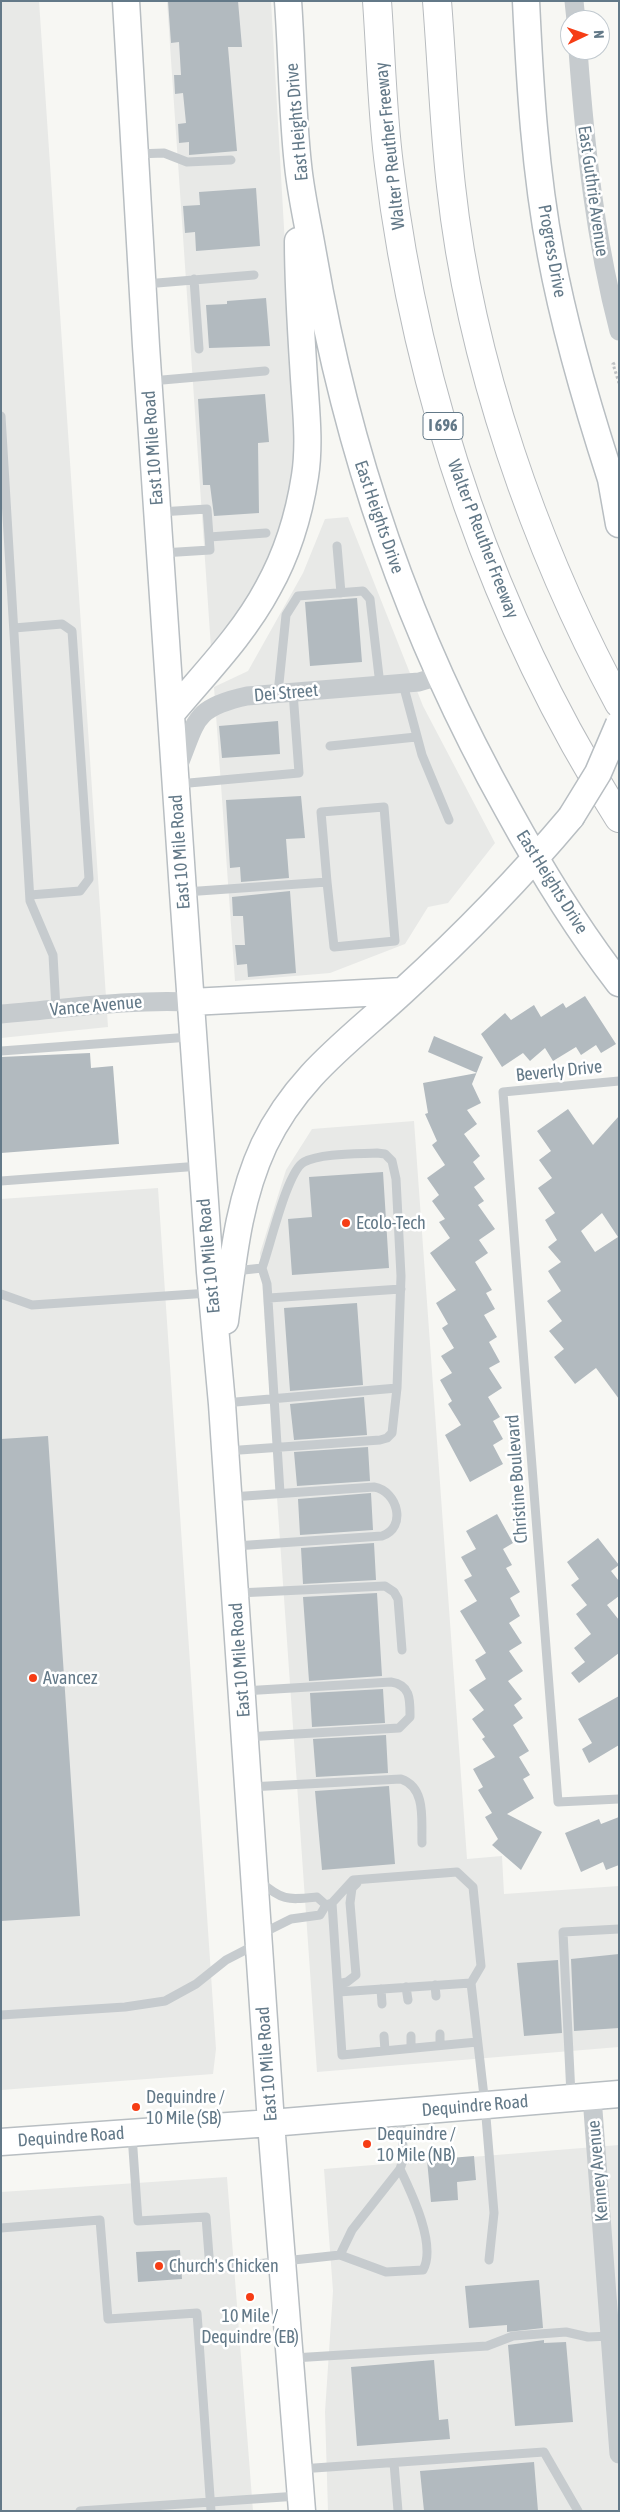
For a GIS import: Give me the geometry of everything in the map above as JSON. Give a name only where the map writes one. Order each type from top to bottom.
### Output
[{"type":"highway","name":"Walter P Reuther Freeway","points":[[377,1],[389,164],[397,223],[424,357],[448,444],[473,522],[528,652],[583,760],[619,818]]},
{"type":"highway","points":[[437,1],[451,186],[465,278],[488,375],[516,471],[553,564],[564,591],[619,703]]},
{"type":"main road","name":"East 10 Mile Road","points":[[126,1],[148,381],[202,1166],[219,1276],[219,1369],[271,2123],[301,2503]]},
{"type":"main road","name":"East Heights Drive","points":[[288,1],[298,165],[319,289],[356,451],[380,528],[439,676],[481,761],[536,860],[599,958],[619,983]]},
{"type":"main road","name":"Progress Drive","points":[[526,1],[536,154],[551,254],[576,367],[615,485],[619,524]]},
{"type":"main road","points":[[171,714],[227,649],[256,609],[279,567],[299,504],[305,475],[307,448],[298,289],[298,165]]},
{"type":"main road","points":[[219,1276],[260,1154],[279,1118],[298,1090],[330,1054],[403,991],[536,860],[571,817],[598,773],[619,724]]},
{"type":"main road","points":[[191,1002],[403,991]]},
{"type":"main road","name":"Dequindre Road","points":[[1,2142],[271,2123],[619,2094]]},
{"type":"street","name":"East Guthrie Avenue","points":[[579,60],[587,159],[595,216],[608,291],[619,331]]},
{"type":"street","name":"Dei Street","points":[[175,779],[195,723],[213,705],[247,696],[403,684],[420,682],[439,676]]},
{"type":"street","name":"Vance Avenue","points":[[1,1014],[159,1000],[191,1002]]},
{"type":"street","name":"Kenney Avenue","points":[[582,2097],[613,2286],[611,2336],[617,2384],[619,2454]]},
{"type":"lane","points":[[136,154],[164,153],[187,162],[231,160]]},
{"type":"lane","points":[[142,284],[254,275]]},
{"type":"lane","points":[[194,279],[199,348]]},
{"type":"lane","points":[[148,381],[265,371]]},
{"type":"lane","points":[[1,416],[30,895],[52,955],[56,1009]]},
{"type":"lane","points":[[157,512],[208,509],[210,550],[160,553]]},
{"type":"lane","points":[[210,537],[266,533]]},
{"type":"lane","points":[[337,546],[341,593]]},
{"type":"lane","points":[[175,779],[299,773],[286,693],[286,615],[298,596],[363,591],[370,599],[380,685]]},
{"type":"lane","points":[[14,628],[62,624],[72,631],[89,879],[80,891],[30,895]]},
{"type":"lane","points":[[403,684],[416,737],[449,820]]},
{"type":"lane","points":[[330,746],[416,737]]},
{"type":"lane","points":[[384,807],[395,941],[334,947],[327,882],[321,812],[384,807]]},
{"type":"lane","points":[[183,892],[327,882]]},
{"type":"lane","points":[[1,1051],[193,1036]]},
{"type":"lane","name":"Beverly Drive","points":[[503,1092],[619,1081]]},
{"type":"lane","name":"Christine Boulevard","points":[[503,1092],[558,1802],[619,1799]]},
{"type":"lane","points":[[225,1451],[278,1447],[387,1438],[392,1433],[395,1425],[401,1289],[396,1179],[392,1161],[384,1154],[317,1158],[306,1161],[298,1166],[285,1197],[262,1268],[269,1298],[278,1447],[280,1493]]},
{"type":"lane","points":[[1,1181],[202,1166]]},
{"type":"lane","points":[[1,1294],[32,1304],[262,1268]]},
{"type":"lane","points":[[269,1298],[401,1289]]},
{"type":"lane","points":[[222,1404],[397,1388]]},
{"type":"lane","points":[[228,1498],[280,1493],[381,1488],[392,1496],[395,1504],[396,1521],[390,1533],[382,1536],[232,1546]]},
{"type":"lane","points":[[235,1593],[385,1586],[394,1592],[398,1600],[402,1650]]},
{"type":"lane","points":[[242,1691],[391,1682],[402,1686],[409,1695],[410,1717],[399,1728],[245,1738]]},
{"type":"lane","points":[[249,1787],[401,1779],[412,1785],[420,1800],[422,1843]]},
{"type":"lane","points":[[1,2015],[125,2007],[165,2001],[196,1984],[226,1960],[291,1920],[320,1915],[353,1880],[457,1872],[473,1887],[481,1966],[471,1983],[485,2105],[494,2213],[489,2260]]},
{"type":"lane","points":[[255,1877],[271,1891],[288,1900],[317,1898],[329,1904]]},
{"type":"lane","points":[[338,1988],[356,1975],[350,1903],[352,1888],[361,1879]]},
{"type":"lane","points":[[329,1904],[338,1988],[342,2055],[478,2042]]},
{"type":"lane","points":[[582,2097],[563,1932],[619,1928]]},
{"type":"lane","points":[[338,1988],[381,1989],[471,1983]]},
{"type":"lane","points":[[435,1985],[436,1996]]},
{"type":"lane","points":[[406,1987],[408,2000]]},
{"type":"lane","points":[[381,1989],[382,2004]]},
{"type":"lane","points":[[440,2034],[440,2045]]},
{"type":"lane","points":[[384,2036],[385,2051]]},
{"type":"lane","points":[[411,2036],[412,2048]]},
{"type":"lane","points":[[340,2255],[352,2230],[400,2169],[404,2158],[399,2112]]},
{"type":"lane","points":[[132,2132],[138,2221],[206,2217],[210,2269],[283,2263],[340,2255],[386,2272],[423,2270],[426,2264],[426,2249],[420,2210],[400,2169]]},
{"type":"lane","points":[[1,2228],[100,2220],[108,2319],[198,2313],[211,2506]]},
{"type":"lane","points":[[290,2359],[487,2346],[514,2336],[566,2332],[588,2337],[611,2336]]},
{"type":"lane","points":[[298,2469],[544,2452],[578,2511]]},
{"type":"lane","points":[[394,2463],[398,2511]]},
{"type":"lane","points":[[80,2511],[301,2503]]},
{"type":"path","points":[[615,363],[613,364],[619,383]]},
{"type":"shaded area","points":[[1,1],[39,1],[108,1027],[1,1038]]},
{"type":"shaded area","points":[[167,1],[271,1],[296,437],[292,483],[280,531],[267,565],[239,613],[211,648]]},
{"type":"shaded area","points":[[348,517],[423,706],[495,843],[448,903],[428,907],[405,944],[330,973],[235,981],[214,687],[248,671],[303,573],[325,519]]},
{"type":"shaded area","points":[[414,1121],[467,1859],[502,1856],[504,1894],[619,1886],[619,2047],[317,2072],[260,1253],[286,1170],[312,1129]]},
{"type":"shaded area","points":[[158,1188],[216,2049],[213,2074],[1,2090],[1,1199]]},
{"type":"shaded area","points":[[619,2145],[619,2511],[328,2511],[325,2412],[333,2291],[324,2169]]},
{"type":"shaded area","points":[[227,2177],[253,2511],[1,2511],[1,2192]]},
{"type":"building","points":[[168,1],[238,1],[242,47],[228,47],[237,151],[189,155],[189,142],[179,143],[178,124],[186,123],[183,93],[175,94],[174,75],[181,75],[179,42],[171,43]]},
{"type":"building","points":[[256,188],[260,246],[196,251],[195,232],[185,233],[183,206],[200,205],[199,192]]},
{"type":"building","points":[[266,298],[270,346],[209,348],[206,305],[227,304],[227,301]]},
{"type":"building","points":[[265,394],[269,442],[258,443],[259,513],[214,516],[210,485],[203,485],[198,399]]},
{"type":"building","points":[[357,598],[362,662],[310,666],[305,602]]},
{"type":"building","points":[[278,721],[280,754],[222,758],[219,726]]},
{"type":"building","points":[[301,796],[305,838],[286,839],[289,878],[241,882],[240,867],[230,868],[226,800]]},
{"type":"building","points":[[290,891],[296,973],[248,977],[247,964],[237,965],[235,945],[245,945],[243,916],[233,916],[232,897]]},
{"type":"building","points":[[585,996],[616,1044],[601,1053],[596,1045],[581,1055],[576,1047],[553,1061],[545,1048],[530,1061],[523,1053],[502,1067],[481,1034],[505,1013],[511,1020],[534,1005],[541,1017],[563,1003],[566,1008]]},
{"type":"building","points":[[434,1036],[483,1057],[477,1073],[428,1052]]},
{"type":"building","points":[[90,1053],[91,1068],[113,1066],[119,1144],[1,1153],[1,1057]]},
{"type":"building","points":[[476,1073],[472,1084],[481,1103],[467,1110],[477,1124],[464,1134],[480,1156],[473,1162],[485,1179],[474,1187],[484,1201],[478,1205],[495,1229],[479,1240],[488,1253],[475,1262],[492,1290],[486,1293],[495,1309],[484,1315],[497,1337],[489,1342],[500,1362],[489,1368],[502,1388],[488,1397],[500,1417],[493,1421],[503,1439],[493,1445],[503,1464],[470,1482],[445,1435],[461,1425],[448,1404],[452,1401],[440,1380],[452,1373],[441,1356],[454,1348],[442,1328],[448,1324],[436,1303],[456,1290],[430,1253],[450,1238],[439,1222],[445,1219],[432,1201],[439,1195],[427,1178],[445,1165],[432,1145],[437,1141],[425,1114],[428,1113],[423,1083]]},
{"type":"building","points":[[568,1109],[593,1145],[619,1116],[619,1399],[596,1368],[575,1384],[554,1357],[564,1349],[549,1331],[562,1321],[547,1301],[561,1291],[548,1271],[561,1262],[548,1247],[557,1240],[545,1220],[555,1213],[538,1188],[552,1178],[539,1160],[551,1151],[537,1131]],"holes":[[[602,1213],[618,1237],[595,1252],[581,1231]]]},
{"type":"building","points":[[383,1172],[389,1268],[292,1275],[288,1219],[312,1217],[309,1177]]},
{"type":"building","points":[[357,1303],[363,1385],[290,1391],[284,1308]]},
{"type":"building","points":[[364,1397],[367,1435],[294,1440],[290,1404]]},
{"type":"building","name":"Avancez","points":[[48,1436],[80,1916],[1,1921],[1,1439]]},
{"type":"building","points":[[368,1447],[370,1481],[297,1486],[294,1452]]},
{"type":"building","points":[[371,1493],[373,1530],[300,1535],[298,1499]]},
{"type":"building","points":[[497,1514],[513,1543],[503,1549],[512,1565],[506,1568],[520,1592],[510,1598],[520,1616],[509,1623],[522,1643],[509,1651],[523,1671],[508,1681],[522,1699],[514,1705],[523,1718],[513,1725],[529,1751],[519,1757],[530,1775],[523,1779],[534,1798],[507,1814],[542,1832],[521,1870],[492,1845],[498,1839],[485,1817],[492,1813],[478,1790],[483,1787],[473,1769],[495,1757],[482,1739],[485,1737],[472,1719],[484,1710],[469,1690],[486,1679],[475,1660],[486,1653],[460,1611],[477,1601],[464,1580],[472,1576],[461,1557],[476,1549],[466,1531]]},
{"type":"building","points":[[598,1538],[619,1565],[611,1571],[619,1581],[619,1596],[607,1605],[619,1620],[619,1653],[579,1683],[571,1673],[585,1662],[574,1648],[591,1634],[576,1614],[587,1605],[571,1585],[579,1579],[567,1562]]},
{"type":"building","points":[[374,1543],[376,1580],[303,1584],[301,1548]]},
{"type":"building","points":[[377,1593],[382,1676],[309,1681],[303,1597]]},
{"type":"building","points":[[383,1689],[385,1723],[312,1727],[310,1693]]},
{"type":"building","points":[[619,1696],[619,1745],[589,1763],[582,1749],[592,1743],[578,1719]]},
{"type":"building","points":[[386,1735],[388,1773],[316,1777],[313,1739]]},
{"type":"building","points":[[389,1786],[395,1864],[322,1870],[315,1791]]},
{"type":"building","points":[[619,1817],[619,1865],[606,1870],[603,1862],[581,1872],[565,1833],[599,1819],[601,1824]]},
{"type":"building","points":[[619,1954],[619,2028],[574,2031],[571,1959]]},
{"type":"building","points":[[558,1960],[562,2033],[524,2036],[517,1963]]},
{"type":"building","points":[[474,2156],[476,2180],[457,2182],[458,2200],[431,2202],[427,2160]]},
{"type":"building","name":"Church's Chicken","points":[[180,2250],[182,2279],[138,2282],[136,2252]]},
{"type":"building","points":[[539,2280],[543,2328],[507,2332],[507,2325],[469,2328],[465,2286]]},
{"type":"building","points":[[544,2340],[544,2343],[566,2342],[573,2422],[515,2426],[508,2345]]},
{"type":"building","points":[[434,2360],[439,2420],[448,2419],[450,2439],[357,2446],[351,2367]]},
{"type":"building","points":[[534,2462],[538,2511],[424,2511],[420,2471]]},
{"type":"place","name":"Ecolo-Tech","points":[[346,1223]]},
{"type":"place","name":"Avancez","points":[[33,1678]]},
{"type":"place","name":"Dequindre / 10 Mile (SB)","points":[[136,2107]]},
{"type":"place","name":"Dequindre / 10 Mile (NB)","points":[[367,2144]]},
{"type":"place","name":"Church's Chicken","points":[[159,2266]]},
{"type":"place","name":"10 Mile / Dequindre (EB)","points":[[250,2297]]}]
